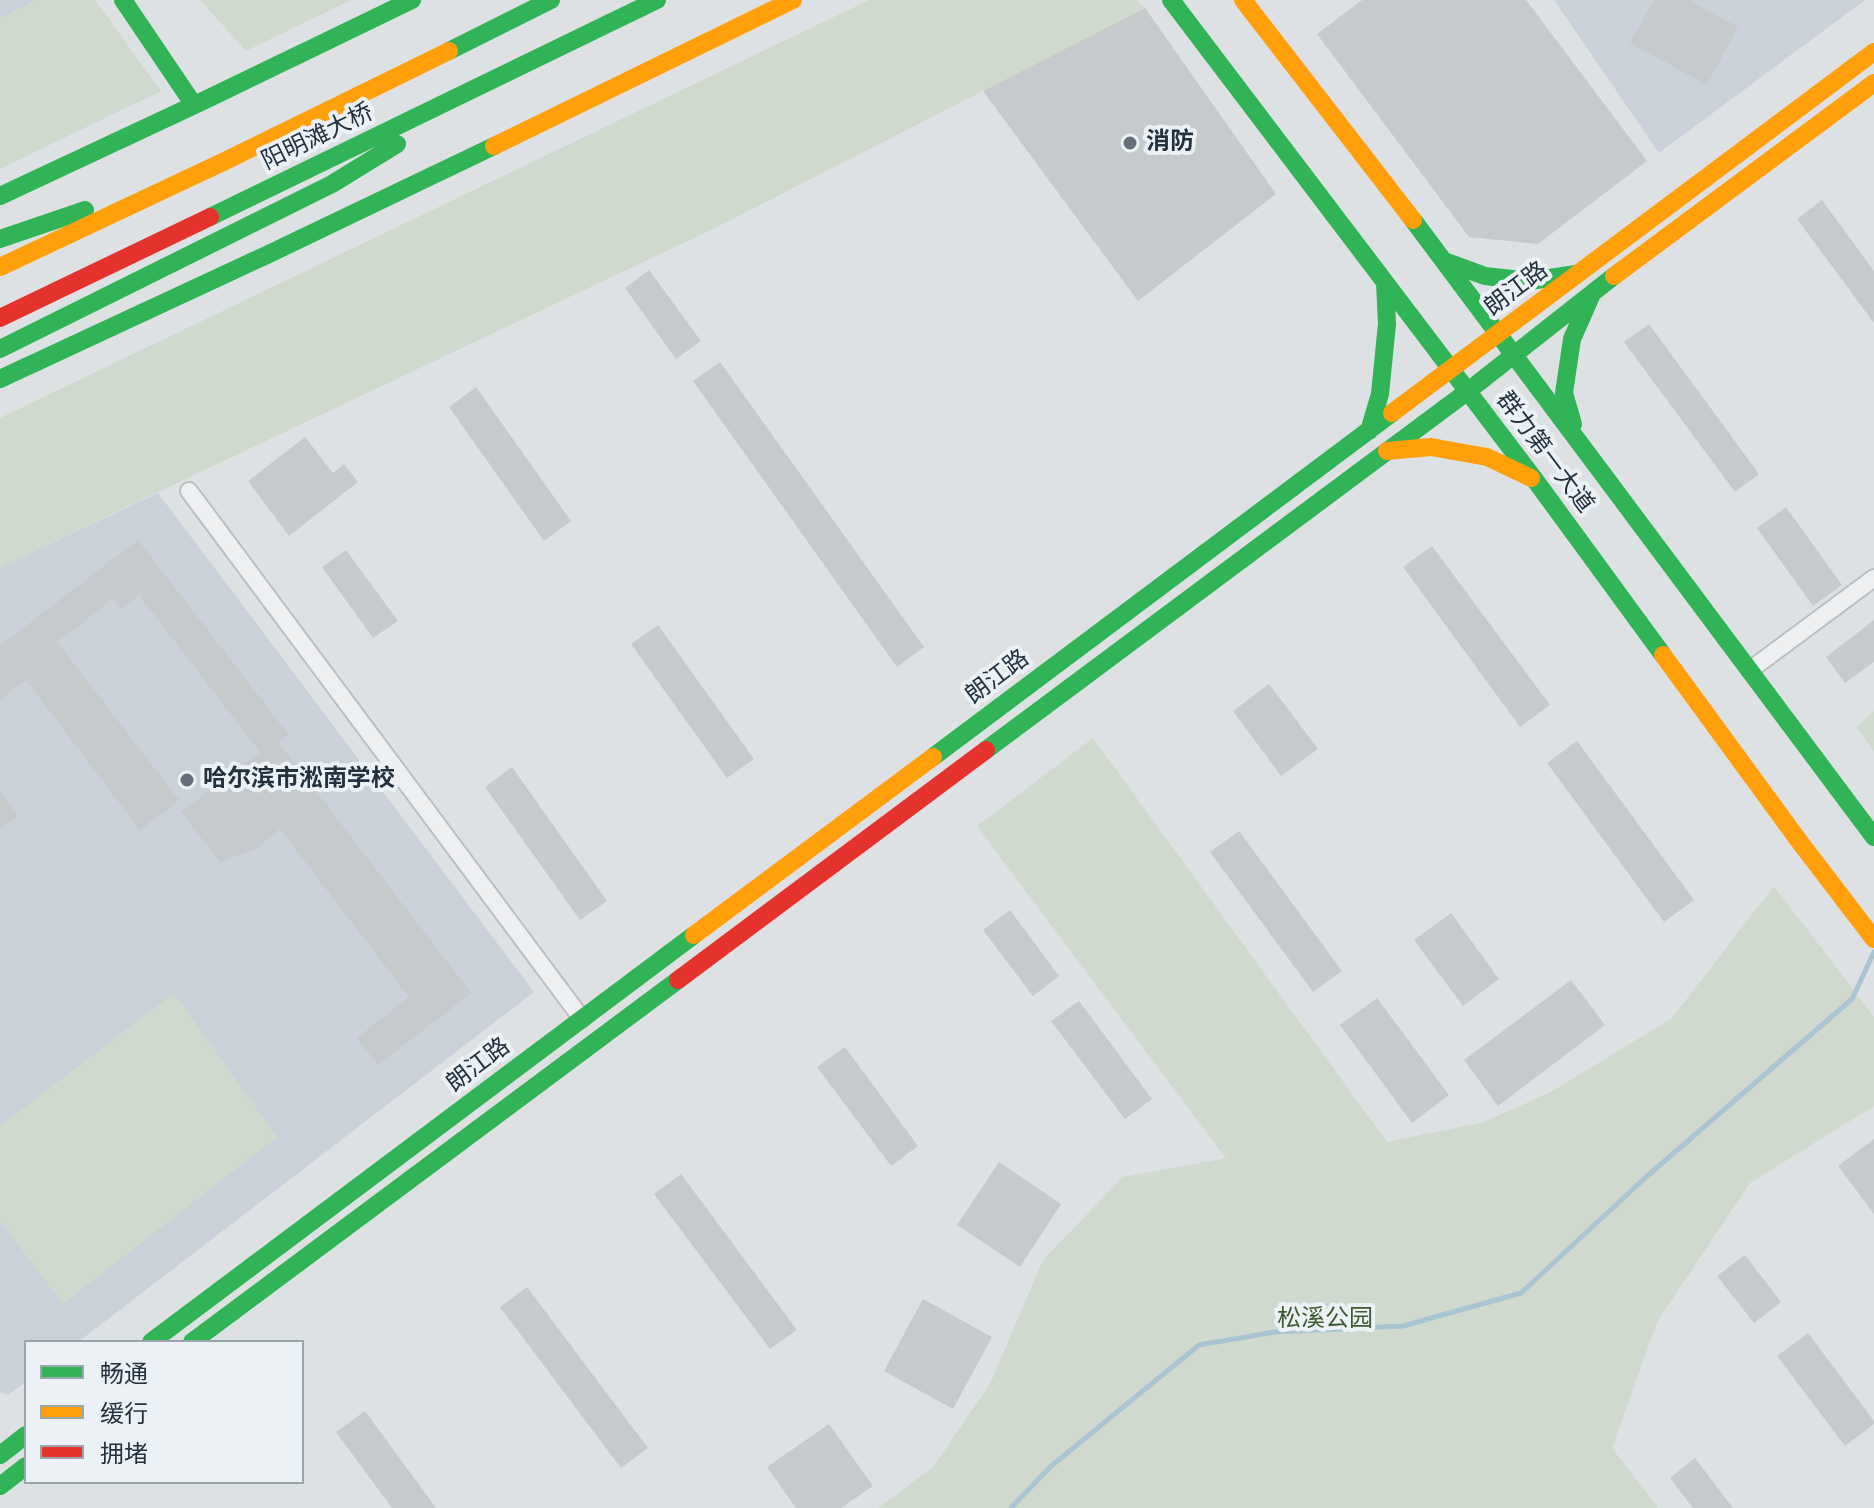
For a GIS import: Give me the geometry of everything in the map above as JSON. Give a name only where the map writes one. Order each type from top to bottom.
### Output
[{"type":"main road","points":[[123,0],[199,103]]},
{"type":"main road","points":[[135,0],[199,103]]},
{"type":"main road","points":[[0,196],[412,0]]},
{"type":"main road","name":"阳明滩大桥","points":[[0,267],[225,161],[551,0]]},
{"type":"main road","name":"阳明滩大桥","points":[[0,318],[657,0]]},
{"type":"main road","points":[[0,379],[301,239],[793,0]]},
{"type":"main road","name":"群力第一大道","points":[[1171,0],[1452,369],[1874,939]]},
{"type":"main road","name":"群力第一大道","points":[[1243,0],[1444,261],[1874,837]]},
{"type":"main road","name":"朗江路","points":[[154,1340],[1874,52]]},
{"type":"main road","points":[[0,349],[332,184],[528,62]]},
{"type":"main road","name":"朗江路","points":[[195,1340],[1468,391],[1592,293],[1874,83]]},
{"type":"main road","points":[[0,239],[225,161]]},
{"type":"main road","points":[[1444,261],[1485,276],[1530,281],[1577,274]]},
{"type":"main road","points":[[1369,431],[1380,394],[1387,324],[1385,283]]},
{"type":"main road","points":[[1578,440],[1564,393],[1572,339],[1592,293]]},
{"type":"main road","points":[[1386,451],[1431,447],[1487,457],[1535,480]]},
{"type":"main road","points":[[0,1455],[24,1437]]},
{"type":"main road","points":[[0,1486],[24,1468]]},
{"type":"street","points":[[189,491],[582,1019]]},
{"type":"street","points":[[1750,670],[1874,578]]},
{"type":"shaded area","points":[[0,0],[38,0],[0,19]]},
{"type":"shaded area","points":[[1554,0],[1865,0],[1659,153]]},
{"type":"shaded area","name":"哈尔滨市淞南学校","points":[[158,493],[534,992],[81,1340],[24,1340],[24,1383],[8,1395],[0,1392],[0,567]]},
{"type":"green space","points":[[38,0],[95,0],[161,91],[0,169],[0,19]]},
{"type":"green space","points":[[200,0],[351,0],[246,51]]},
{"type":"green space","points":[[869,0],[1137,0],[1145,8],[713,229],[0,567],[0,418]]},
{"type":"green space","points":[[1874,711],[1874,751],[1856,727]]},
{"type":"green space","name":"松溪公园","points":[[1093,738],[1387,1142],[1484,1122],[1551,1092],[1672,1018],[1774,886],[1874,1017],[1874,1106],[1750,1183],[1657,1322],[1612,1448],[1658,1508],[878,1508],[934,1466],[991,1382],[1043,1260],[1123,1177],[1226,1158],[977,826]]},
{"type":"green space","points":[[174,993],[277,1137],[63,1304],[0,1221],[0,1126]]},
{"type":"building","points":[[1362,0],[1526,0],[1647,161],[1538,244],[1469,237],[1317,34]]},
{"type":"building","points":[[1654,0],[1688,0],[1738,27],[1707,85],[1630,43]]},
{"type":"building","name":"消防","points":[[1145,8],[1276,194],[1138,301],[983,91]]},
{"type":"building","points":[[1822,200],[1874,271],[1874,323],[1797,219]]},
{"type":"building","points":[[649,270],[701,341],[676,359],[625,288]]},
{"type":"building","points":[[1649,324],[1759,474],[1735,492],[1624,342]]},
{"type":"building","points":[[720,362],[924,647],[897,667],[693,381]]},
{"type":"building","points":[[476,387],[571,521],[544,541],[449,407]]},
{"type":"building","points":[[305,437],[333,473],[344,464],[358,482],[289,536],[248,481]]},
{"type":"building","points":[[1786,507],[1842,585],[1813,606],[1757,528]]},
{"type":"building","points":[[138,540],[288,734],[278,742],[471,993],[378,1065],[357,1038],[409,997],[280,829],[254,850],[220,862],[181,812],[260,752],[139,595],[121,609],[113,599],[57,642],[179,800],[140,830],[26,680],[0,700],[0,646]]},
{"type":"building","points":[[1432,546],[1550,705],[1520,727],[1403,567]]},
{"type":"building","points":[[346,550],[398,621],[373,638],[322,567]]},
{"type":"building","points":[[1874,620],[1874,662],[1845,683],[1826,657]]},
{"type":"building","points":[[658,625],[754,759],[727,778],[631,644]]},
{"type":"building","points":[[1269,684],[1318,749],[1281,776],[1233,711]]},
{"type":"building","points":[[1577,741],[1694,900],[1664,922],[1547,763]]},
{"type":"building","points":[[512,767],[607,901],[580,920],[485,787]]},
{"type":"building","points":[[0,791],[18,815],[0,829]]},
{"type":"building","points":[[1239,831],[1342,971],[1313,992],[1210,852]]},
{"type":"building","points":[[1010,910],[1059,976],[1033,996],[983,930]]},
{"type":"building","points":[[1451,913],[1499,979],[1463,1006],[1414,940]]},
{"type":"building","points":[[1571,980],[1605,1025],[1498,1106],[1464,1060]]},
{"type":"building","points":[[1377,998],[1449,1095],[1412,1123],[1340,1025]]},
{"type":"building","points":[[1079,1001],[1152,1099],[1125,1119],[1051,1021]]},
{"type":"building","points":[[845,1047],[918,1146],[891,1166],[817,1067]]},
{"type":"building","points":[[1874,1139],[1874,1214],[1838,1166]]},
{"type":"building","points":[[999,1162],[1061,1204],[1020,1267],[957,1225]]},
{"type":"building","points":[[681,1174],[797,1330],[770,1349],[654,1194]]},
{"type":"building","points":[[1745,1255],[1781,1302],[1754,1323],[1717,1276]]},
{"type":"building","points":[[527,1287],[648,1448],[621,1468],[500,1307]]},
{"type":"building","points":[[923,1299],[992,1337],[953,1409],[884,1371]]},
{"type":"building","points":[[1808,1333],[1874,1421],[1845,1446],[1777,1356]]},
{"type":"building","points":[[365,1411],[436,1508],[392,1508],[336,1432]]},
{"type":"building","points":[[829,1424],[873,1486],[841,1508],[796,1508],[767,1467]]},
{"type":"building","points":[[1695,1458],[1733,1508],[1693,1508],[1670,1478]]},
{"type":"waterway","points":[[1011,1508],[1050,1467],[1199,1345],[1275,1332],[1403,1326],[1521,1293],[1645,1178],[1852,999],[1874,952]]},
{"type":"traffic: fast","points":[[123,0],[194,105]]},
{"type":"traffic: fast","points":[[0,196],[412,0]]},
{"type":"traffic: fast","points":[[449,51],[551,0]]},
{"type":"traffic: fast","points":[[210,217],[657,0]]},
{"type":"traffic: fast","points":[[1171,0],[1535,480],[1663,655]]},
{"type":"traffic: fast","points":[[0,349],[332,184],[397,144]]},
{"type":"traffic: fast","points":[[0,379],[494,146]]},
{"type":"traffic: fast","points":[[0,239],[85,210]]},
{"type":"traffic: fast","points":[[1413,220],[1874,837]]},
{"type":"traffic: fast","points":[[1444,261],[1485,276],[1530,281],[1576,274]]},
{"type":"traffic: fast","points":[[986,750],[1468,391],[1614,276]]},
{"type":"traffic: fast","points":[[1369,431],[1380,394],[1387,324],[1385,283]]},
{"type":"traffic: fast","points":[[1573,424],[1564,393],[1572,339],[1591,296]]},
{"type":"traffic: fast","points":[[933,757],[1392,413]]},
{"type":"traffic: fast","points":[[154,1340],[694,935]]},
{"type":"traffic: fast","points":[[195,1340],[678,980]]},
{"type":"traffic: fast","points":[[0,1455],[24,1437]]},
{"type":"traffic: fast","points":[[0,1486],[24,1468]]},
{"type":"traffic: slow","points":[[494,146],[793,0]]},
{"type":"traffic: slow","points":[[1243,0],[1413,220]]},
{"type":"traffic: slow","points":[[0,267],[449,51]]},
{"type":"traffic: slow","points":[[1392,413],[1874,52]]},
{"type":"traffic: slow","points":[[1614,276],[1874,83]]},
{"type":"traffic: slow","points":[[1387,451],[1431,447],[1487,457],[1531,478]]},
{"type":"traffic: slow","points":[[1663,655],[1874,939]]},
{"type":"traffic: slow","points":[[694,935],[933,757]]},
{"type":"traffic: jam","points":[[0,318],[210,217]]},
{"type":"traffic: jam","points":[[678,980],[986,750]]},
{"type":"place","name":"消防","points":[[1130,143]]},
{"type":"place","name":"哈尔滨市淞南学校","points":[[187,780]]}]
